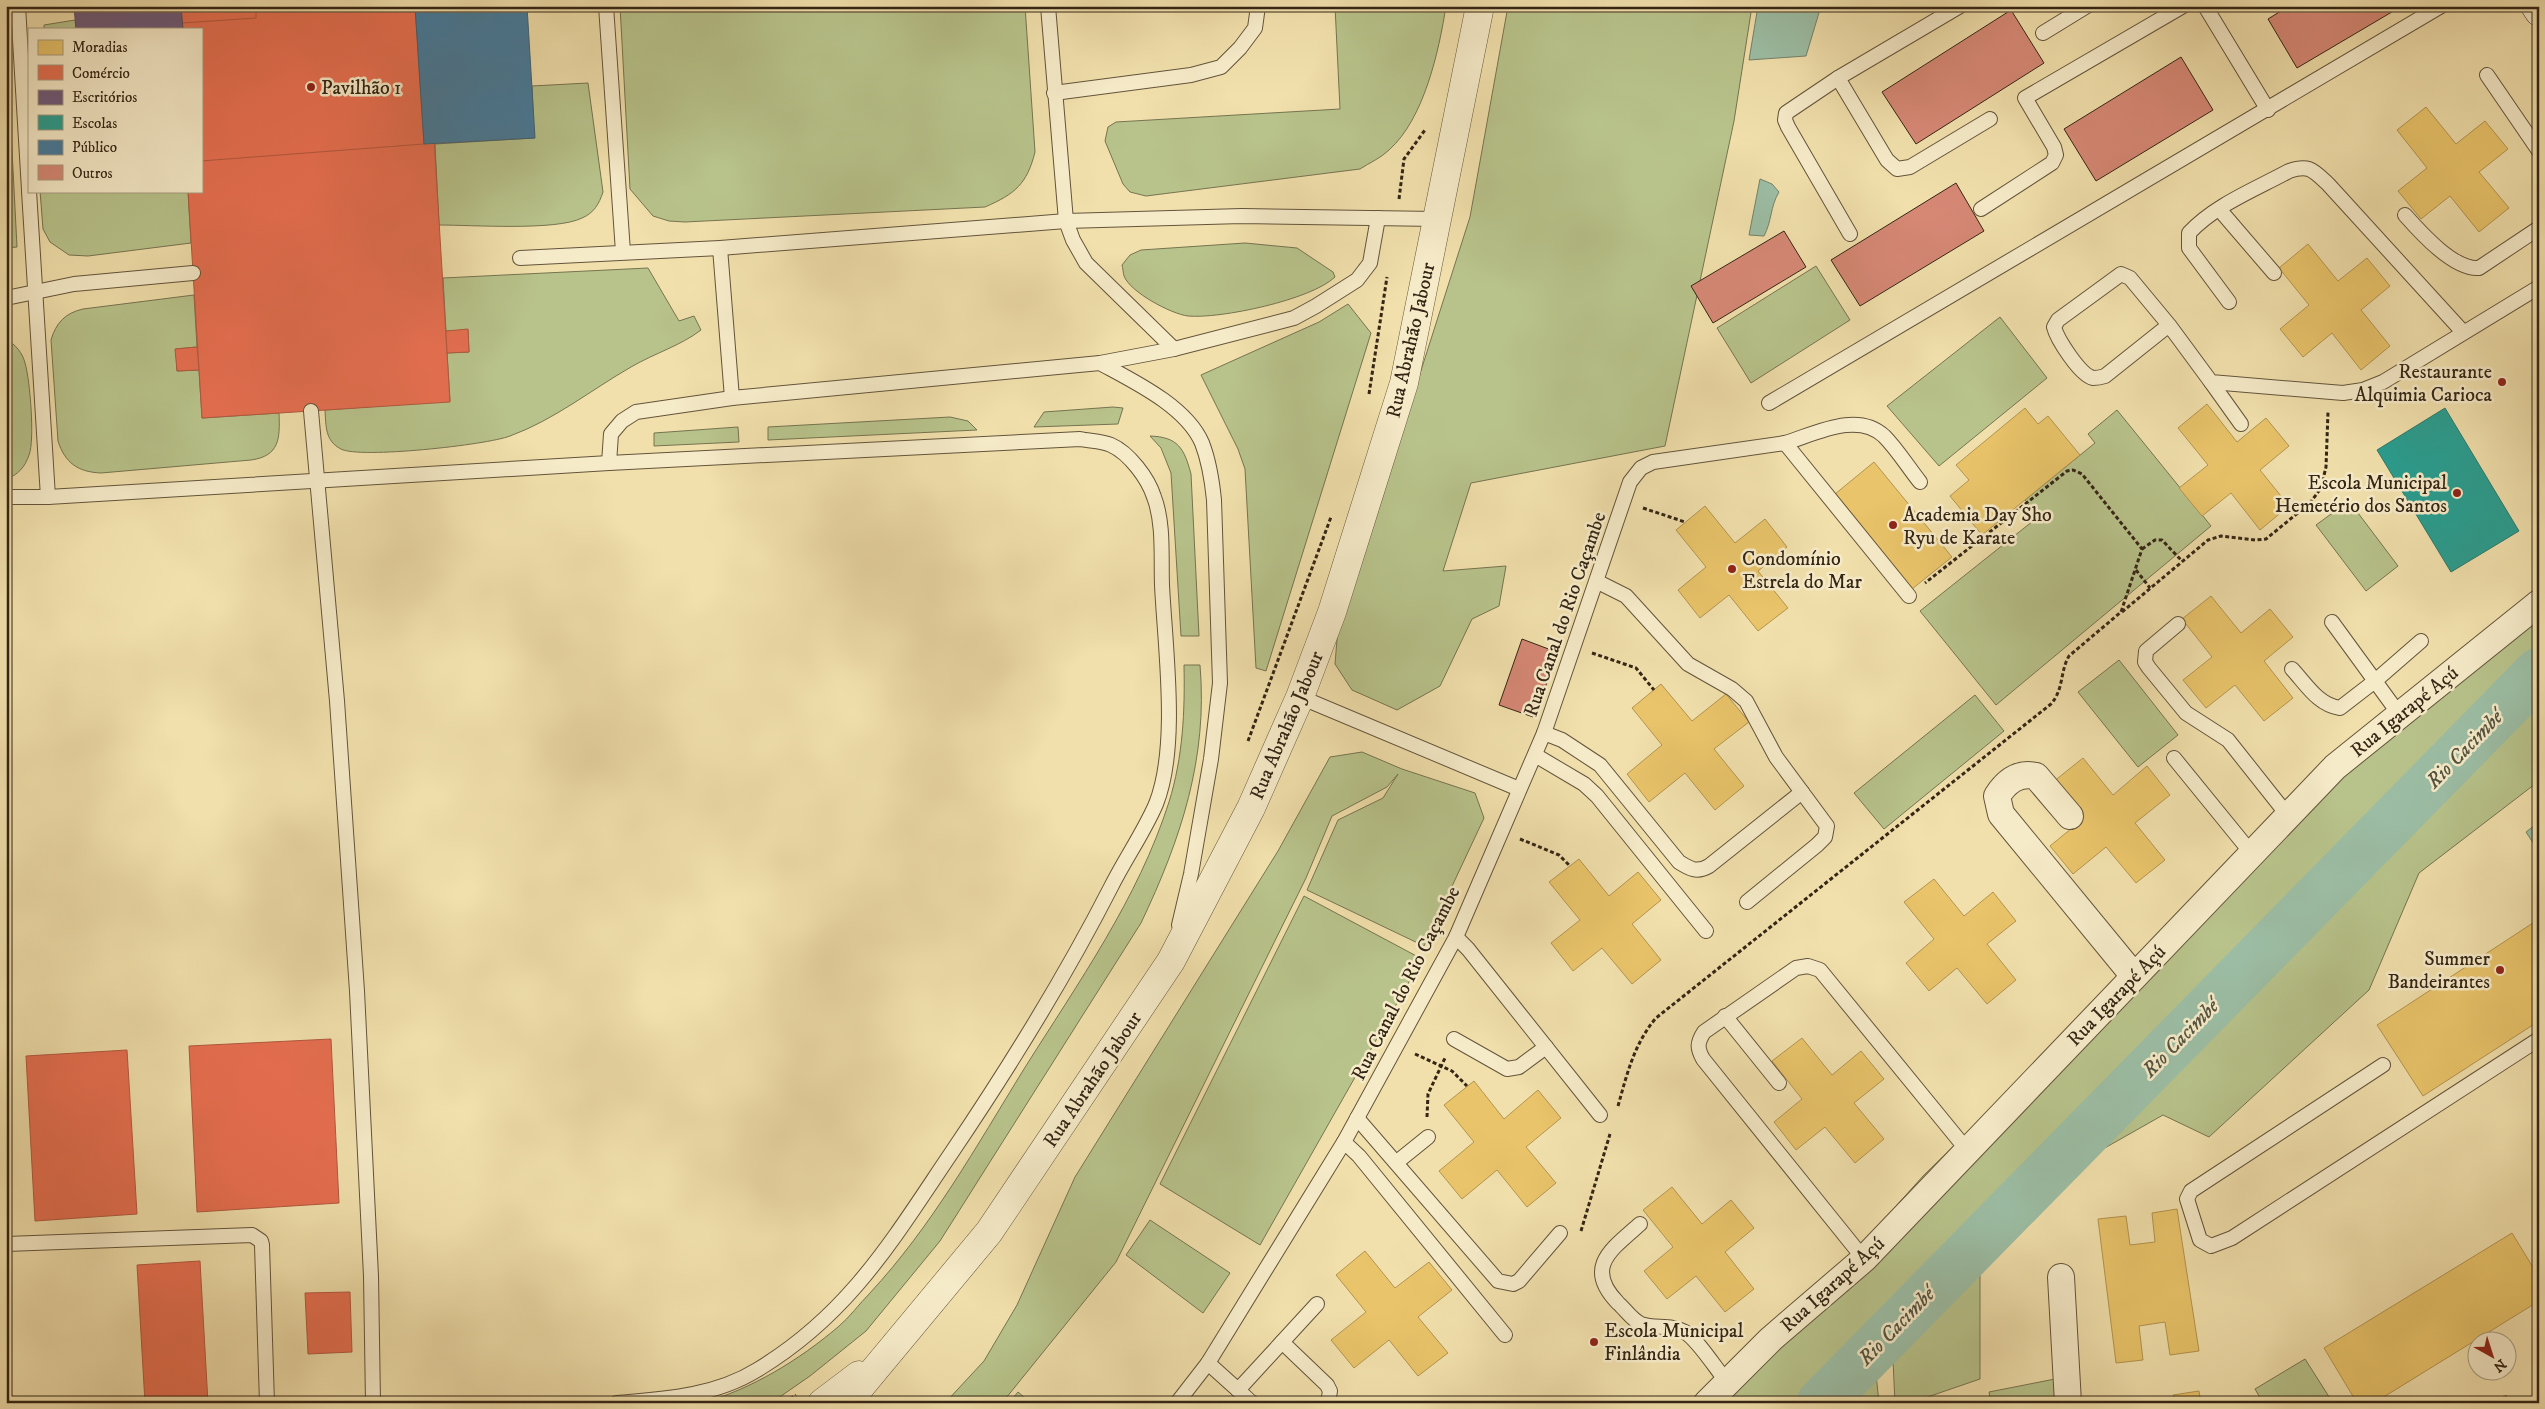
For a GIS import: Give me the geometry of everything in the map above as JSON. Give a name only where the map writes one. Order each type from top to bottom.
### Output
[{"type":"street","name":"Rua Abrahão Jabour","points":[[847,1403],[989,1232],[1171,961],[1251,808],[1300,697],[1332,612],[1404,383],[1480,6]]},
{"type":"street","points":[[2536,6],[2539,12]]},
{"type":"street","name":"Rua Igarapé Açú","points":[[1707,1403],[1771,1339],[1864,1259],[2134,976],[2253,855],[2335,767],[2539,603]]},
{"type":"street","points":[[2070,816],[2036,776],[2027,774],[2018,776],[2010,781],[1997,796],[2001,814],[2134,976]]},
{"type":"street","points":[[2061,1277],[2068,1403]]},
{"type":"street","name":"Rua Abrahão Jabour","points":[[822,1403],[888,1353]]},
{"type":"lane","points":[[18,6],[28,174]]},
{"type":"lane","points":[[606,6],[623,252]]},
{"type":"lane","points":[[1048,6],[1066,221],[1072,240],[1086,263],[1174,349]]},
{"type":"lane","points":[[1054,93],[1191,75],[1221,67],[1240,48],[1255,28],[1258,6]]},
{"type":"lane","points":[[1850,234],[1785,120],[1786,113],[1792,107],[1838,78],[1960,6]]},
{"type":"lane","points":[[2042,33],[2087,6]]},
{"type":"lane","points":[[1981,209],[2052,163],[2056,155],[2025,98],[2183,6]]},
{"type":"lane","points":[[2205,6],[2268,110]]},
{"type":"lane","points":[[1769,403],[2268,110],[2441,6]]},
{"type":"lane","points":[[2487,75],[2539,151]]},
{"type":"lane","points":[[1838,78],[1887,160],[1897,169],[1910,167],[1990,119]]},
{"type":"lane","points":[[2229,302],[2189,248],[2189,233],[2198,223],[2220,209],[2289,171],[2301,167],[2313,170],[2463,332]]},
{"type":"lane","points":[[29,192],[48,497]]},
{"type":"lane","points":[[2220,209],[2274,273]]},
{"type":"lane","points":[[2405,215],[2424,236],[2462,266],[2472,269],[2480,268],[2539,228]]},
{"type":"lane","points":[[520,258],[720,248],[1066,221],[1242,216],[1437,219]]},
{"type":"lane","points":[[608,463],[611,434],[622,421],[636,412],[732,398],[1100,363],[1174,349],[1294,318],[1338,293],[1356,280],[1370,263],[1378,218]]},
{"type":"lane","points":[[720,248],[732,398]]},
{"type":"lane","points":[[6,298],[74,284],[193,273]]},
{"type":"lane","points":[[2169,325],[2105,376],[2094,378],[2084,373],[2056,337],[2054,327],[2058,320],[2121,274],[2130,278],[2169,325],[2241,424]]},
{"type":"lane","points":[[2211,382],[2329,393],[2363,390],[2383,382],[2539,287]]},
{"type":"lane","points":[[1100,363],[1151,392],[1182,417],[1201,442],[1212,482],[1220,683],[1211,759],[1191,874],[1171,961]]},
{"type":"lane","points":[[311,411],[337,701],[356,991],[370,1276],[373,1403]]},
{"type":"lane","points":[[1909,596],[1785,443],[1854,423],[1867,425],[1883,436],[1920,482]]},
{"type":"lane","points":[[6,497],[48,497],[608,463],[1080,439],[1110,444],[1135,465],[1154,497],[1160,535],[1169,728],[1167,766],[1156,804],[1079,949],[987,1100],[910,1217],[864,1279],[832,1314],[786,1352],[754,1372],[719,1388],[664,1399],[617,1403]]},
{"type":"lane","name":"Rua Canal do Rio Caçambe","points":[[1185,1400],[1344,1142],[1456,937],[1544,733],[1598,582],[1630,482],[1641,468],[1653,462],[1785,443]]},
{"type":"lane","points":[[1598,582],[1626,596],[1688,664],[1732,689],[1746,701],[1776,757],[1827,826],[1825,837],[1747,902]]},
{"type":"lane","points":[[2332,622],[2399,714]]},
{"type":"lane","points":[[2178,624],[2146,651],[2145,662],[2186,713],[2228,740],[2289,817]]},
{"type":"lane","points":[[2292,669],[2322,702],[2329,707],[2340,708],[2375,681],[2421,641]]},
{"type":"lane","points":[[1300,697],[1519,788]]},
{"type":"lane","points":[[1544,733],[1562,740],[1600,765],[1679,862],[1690,869],[1700,871],[1709,866],[1802,792]]},
{"type":"lane","points":[[1535,755],[1568,774],[1597,796],[1706,931]]},
{"type":"lane","points":[[2174,758],[2253,855]]},
{"type":"lane","points":[[1456,937],[1468,949],[1600,1115]]},
{"type":"lane","points":[[1864,1259],[1703,1059],[1698,1049],[1698,1040],[1704,1032],[1796,968],[1808,966],[1820,970],[1968,1150]]},
{"type":"lane","points":[[1725,1016],[1779,1083]]},
{"type":"lane","points":[[1454,1039],[1507,1069],[1519,1067],[1546,1047]]},
{"type":"lane","points":[[2383,1065],[2192,1191],[2187,1199],[2200,1240],[2212,1246],[2232,1238],[2539,1039]]},
{"type":"lane","points":[[1357,1118],[1397,1162],[1498,1282],[1513,1284],[1519,1281],[1560,1233]]},
{"type":"lane","points":[[1397,1162],[1428,1136]]},
{"type":"lane","points":[[1344,1142],[1359,1156],[1505,1335]]},
{"type":"lane","points":[[1640,1224],[1613,1248],[1604,1262],[1600,1275],[1606,1290],[1638,1323],[1650,1326],[1677,1327],[1688,1334],[1727,1382]]},
{"type":"lane","points":[[6,1244],[252,1235],[257,1237],[262,1245],[267,1403]]},
{"type":"lane","points":[[1238,1390],[1316,1304]]},
{"type":"lane","points":[[1282,1342],[1326,1385],[1330,1391],[1328,1403]]},
{"type":"lane","points":[[1208,1363],[1252,1403]]},
{"type":"path","points":[[1616,1113],[1635,1048],[1644,1032],[1656,1018],[2051,704],[2061,689],[2065,662],[2069,656],[2182,561],[2215,537],[2266,539],[2310,503],[2321,488],[2326,467],[2329,393]]},
{"type":"path","points":[[1909,596],[2067,471],[2073,470],[2082,474],[2142,549]]},
{"type":"path","points":[[1647,510],[1685,522]]},
{"type":"path","points":[[2121,612],[2142,549],[2155,540],[2162,540],[2182,561]]},
{"type":"path","points":[[2136,570],[2150,588]]},
{"type":"path","points":[[1595,654],[1636,668],[1654,690]]},
{"type":"path","points":[[1525,840],[1559,855],[1570,866]]},
{"type":"path","points":[[1428,1136],[1428,1094],[1454,1039]]},
{"type":"path","points":[[1422,1057],[1452,1072],[1467,1086]]},
{"type":"path","points":[[1581,1232],[1611,1131]]},
{"type":"shaded area","points":[[620,6],[1025,6],[1035,152],[1032,163],[1024,180],[1018,187],[985,207],[685,222],[669,221],[653,216],[630,189]]},
{"type":"shaded area","points":[[1335,6],[1446,6],[1434,63],[1421,103],[1401,137],[1386,153],[1360,169],[1146,196],[1130,192],[1123,184],[1105,141],[1108,127],[1116,122],[1340,109]]},
{"type":"shaded area","points":[[1508,6],[1752,6],[1734,121],[1665,446],[1471,483],[1443,571],[1506,566],[1499,606],[1472,619],[1440,686],[1397,710],[1352,690],[1335,664],[1340,602],[1395,452],[1470,217]]},
{"type":"shaded area","points":[[1758,6],[1821,6],[1806,56],[1749,60]]},
{"type":"shaded area","points":[[75,20],[76,28],[44,28],[44,25]]},
{"type":"shaded area","points":[[6,33],[17,247],[6,248]]},
{"type":"shaded area","points":[[588,83],[603,192],[593,211],[582,218],[553,225],[439,225],[435,144],[534,138],[532,86]]},
{"type":"shaded area","points":[[1760,179],[1772,184],[1779,192],[1764,236],[1749,235]]},
{"type":"shaded area","points":[[40,192],[188,192],[191,243],[88,256],[69,255],[50,242],[43,229]]},
{"type":"shaded area","points":[[1245,243],[1297,248],[1333,272],[1335,277],[1306,293],[1264,306],[1221,314],[1188,316],[1162,307],[1142,295],[1134,289],[1124,275],[1122,265],[1130,255],[1141,250]]},
{"type":"shaded area","points":[[1816,266],[1850,320],[1751,383],[1717,328]]},
{"type":"shaded area","points":[[648,268],[679,321],[694,316],[701,330],[685,341],[631,367],[542,422],[497,440],[451,447],[396,452],[352,452],[336,446],[329,437],[326,427],[325,410],[450,401],[447,353],[469,352],[468,330],[446,331],[443,278]]},
{"type":"shaded area","points":[[194,295],[197,347],[176,349],[177,371],[199,370],[202,418],[279,413],[278,438],[273,450],[261,458],[251,460],[101,473],[86,471],[74,465],[64,455],[58,441],[51,340],[59,324],[66,316],[83,309]]},
{"type":"shaded area","points":[[1348,304],[1371,333],[1266,671],[1256,668],[1245,469],[1238,449],[1201,375],[1319,322]]},
{"type":"shaded area","points":[[2000,317],[2047,378],[1939,466],[1887,406]]},
{"type":"shaded area","points":[[6,340],[15,346],[20,353],[27,371],[32,437],[31,448],[23,467],[6,479]]},
{"type":"shaded area","points":[[1113,407],[1123,408],[1118,424],[1034,427],[1044,412]]},
{"type":"shaded area","points":[[2117,410],[2211,526],[1996,705],[1920,611],[2038,517],[2025,500],[2095,443],[2088,434]]},
{"type":"shaded area","points":[[950,417],[968,421],[977,430],[768,440],[768,427]]},
{"type":"shaded area","points":[[738,427],[739,442],[654,446],[654,433]]},
{"type":"shaded area","points":[[1150,436],[1167,439],[1178,446],[1186,457],[1191,474],[1199,636],[1181,636],[1171,473],[1161,448]]},
{"type":"shaded area","points":[[2349,501],[2398,566],[2366,591],[2316,525]]},
{"type":"shaded area","points":[[2539,614],[2539,781],[2419,873],[2369,990],[2209,1137],[2163,1115],[2057,1175],[1875,1364],[1879,1403],[1719,1403],[1923,1176],[2364,745]]},
{"type":"shaded area","points":[[2119,660],[2178,735],[2138,767],[2078,692]]},
{"type":"shaded area","points":[[1184,665],[1200,665],[1200,733],[1188,797],[1179,829],[1155,892],[1141,923],[940,1241],[866,1331],[810,1376],[771,1403],[702,1403],[757,1382],[791,1362],[838,1327],[913,1241],[971,1156],[1105,940],[1141,873],[1156,838],[1174,785],[1183,717]]},
{"type":"shaded area","points":[[1975,695],[2004,731],[1884,829],[1854,793]]},
{"type":"shaded area","points":[[1362,752],[1402,769],[1475,793],[1484,818],[1424,946],[1307,890],[1338,820],[1383,798],[1398,774],[1387,787],[1332,816],[1306,878],[1116,1262],[1002,1403],[945,1403],[984,1361],[1017,1305],[1075,1177],[1278,851],[1330,757]]},
{"type":"shaded area","points":[[2539,822],[2539,852],[2526,832]]},
{"type":"shaded area","points":[[1304,896],[1422,959],[1260,1245],[1160,1184]]},
{"type":"shaded area","points":[[1150,1220],[1230,1273],[1203,1313],[1126,1255]]},
{"type":"shaded area","points":[[1980,1274],[1980,1379],[1910,1403],[1895,1403],[1893,1360]]},
{"type":"shaded area","points":[[2305,1359],[2333,1403],[2263,1403],[2255,1389]]},
{"type":"shaded area","points":[[2055,1379],[2058,1403],[1991,1403],[1989,1392]]},
{"type":"shaded area","points":[[1018,1392],[1031,1403],[1009,1403]]},
{"type":"building: Moradias","points":[[2426,107],[2456,144],[2485,121],[2508,149],[2479,172],[2509,208],[2479,232],[2450,196],[2421,219],[2398,191],[2427,168],[2397,130]]},
{"type":"building: Moradias","points":[[2308,244],[2338,281],[2367,258],[2390,286],[2361,310],[2390,346],[2361,370],[2332,333],[2303,357],[2280,329],[2309,305],[2279,268]]},
{"type":"building: Moradias","points":[[2207,404],[2237,442],[2266,418],[2289,446],[2260,470],[2289,506],[2260,530],[2231,493],[2202,516],[2179,488],[2208,465],[2178,428]]},
{"type":"building: Moradias","points":[[2025,408],[2038,424],[2048,416],[2080,455],[1982,535],[1950,496],[1969,480],[1956,465]]},
{"type":"building: Moradias","name":"Academia Day Sho Ryu de Karate","points":[[1874,462],[1952,557],[1912,589],[1835,494]]},
{"type":"building: Moradias","name":"Condomínio Estrela do Mar","points":[[1705,506],[1735,543],[1765,519],[1787,547],[1758,571],[1788,608],[1758,631],[1729,595],[1700,618],[1678,590],[1706,567],[1676,530]]},
{"type":"building: Moradias","points":[[2211,596],[2241,633],[2270,609],[2293,637],[2264,661],[2293,698],[2264,721],[2235,685],[2206,708],[2183,680],[2212,657],[2182,619]]},
{"type":"building: Moradias","points":[[1661,684],[1692,721],[1726,694],[1749,722],[1714,749],[1744,786],[1715,810],[1685,773],[1649,802],[1627,774],[1662,745],[1632,708]]},
{"type":"building: Moradias","points":[[2083,758],[2113,795],[2147,766],[2170,795],[2135,823],[2165,860],[2136,883],[2106,847],[2073,874],[2050,846],[2083,819],[2053,782]]},
{"type":"building: Moradias","points":[[1579,859],[1609,896],[1638,872],[1661,900],[1632,924],[1661,960],[1632,984],[1602,948],[1573,971],[1551,943],[1580,920],[1549,882]]},
{"type":"building: Moradias","points":[[1934,879],[1964,916],[1993,892],[2016,921],[1987,944],[2016,980],[1987,1004],[1957,968],[1929,991],[1906,963],[1934,939],[1904,902]]},
{"type":"building: Moradias","name":"Summer Bandeirantes","points":[[2539,919],[2539,1021],[2423,1096],[2377,1025]]},
{"type":"building: Moradias","points":[[1802,1038],[1832,1075],[1861,1051],[1884,1079],[1854,1103],[1884,1139],[1855,1163],[1825,1127],[1796,1150],[1774,1122],[1802,1099],[1772,1061]]},
{"type":"building: Moradias","points":[[1474,1081],[1504,1119],[1538,1090],[1561,1118],[1526,1147],[1556,1183],[1527,1207],[1497,1170],[1462,1199],[1439,1171],[1474,1142],[1444,1105]]},
{"type":"building: Moradias","points":[[1672,1187],[1702,1224],[1731,1200],[1754,1228],[1725,1252],[1754,1289],[1725,1312],[1696,1276],[1667,1299],[1644,1271],[1673,1247],[1643,1210]]},
{"type":"building: Moradias","points":[[2177,1209],[2199,1351],[2170,1355],[2165,1322],[2139,1326],[2143,1360],[2116,1363],[2098,1219],[2126,1216],[2130,1245],[2155,1242],[2152,1213]]},
{"type":"building: Moradias","points":[[2512,1233],[2539,1277],[2539,1301],[2489,1332],[2468,1332],[2468,1345],[2374,1403],[2357,1403],[2324,1348]]},
{"type":"building: Moradias","points":[[1365,1251],[1395,1288],[1429,1262],[1452,1290],[1418,1317],[1448,1353],[1418,1376],[1389,1340],[1354,1368],[1331,1340],[1366,1312],[1336,1275]]},
{"type":"building: Moradias","points":[[2199,1391],[2201,1403],[2174,1403],[2173,1395]]},
{"type":"building: Moradias","points":[[2506,1395],[2511,1403],[2495,1403]]},
{"type":"building: Moradias","points":[[2148,1398],[2148,1403],[2120,1403],[2120,1401]]},
{"type":"building: Comércio","points":[[177,6],[426,6],[450,402],[202,418],[188,192],[202,192],[202,28],[178,28]]},
{"type":"building: Comércio","name":"Pavilhão 1","points":[[256,6],[415,6],[424,144],[202,161],[202,28],[183,28],[182,23],[256,18]]},
{"type":"building: Comércio","points":[[468,329],[469,352],[447,353],[446,331]]},
{"type":"building: Comércio","points":[[197,347],[199,370],[177,371],[175,349]]},
{"type":"building: Comércio","points":[[331,1039],[339,1203],[197,1212],[189,1046]]},
{"type":"building: Comércio","points":[[127,1050],[137,1214],[35,1221],[26,1056]]},
{"type":"building: Comércio","points":[[200,1261],[208,1403],[145,1403],[137,1265]]},
{"type":"building: Comércio","points":[[350,1292],[352,1352],[308,1354],[305,1293]]},
{"type":"building: Escritórios","points":[[74,6],[181,6],[183,28],[76,28]]},
{"type":"building: Escolas","name":"Escola Municipal Hemetério dos Santos","points":[[2445,408],[2519,531],[2451,572],[2377,450]]},
{"type":"building: Público","points":[[415,6],[527,6],[535,138],[424,144]]},
{"type":"building: Outros","points":[[2289,6],[2402,6],[2297,68],[2268,19]]},
{"type":"building: Outros","points":[[2011,10],[2044,63],[1916,144],[1882,92]]},
{"type":"building: Outros","points":[[2181,57],[2213,110],[2096,181],[2064,129]]},
{"type":"building: Outros","points":[[1956,183],[1984,231],[1860,306],[1831,260]]},
{"type":"building: Outros","points":[[1784,231],[1806,267],[1713,323],[1691,286]]},
{"type":"building: Outros","points":[[1522,639],[1559,653],[1533,717],[1499,705]]},
{"type":"waterway","name":"Rio Cacimbé","points":[[1821,1403],[2539,672]]},
{"type":"place","name":"Pavilhão 1","points":[[311,87]]},
{"type":"place","name":"Restaurante Alquimia Carioca","points":[[2502,382]]},
{"type":"place","name":"Escola Municipal Hemetério dos Santos","points":[[2457,493]]},
{"type":"place","name":"Academia Day Sho Ryu de Karate","points":[[1893,525]]},
{"type":"place","name":"Condomínio Estrela do Mar","points":[[1732,569]]},
{"type":"place","name":"Summer Bandeirantes","points":[[2500,970]]},
{"type":"place","name":"Escola Municipal Finlândia","points":[[1594,1342]]}]
